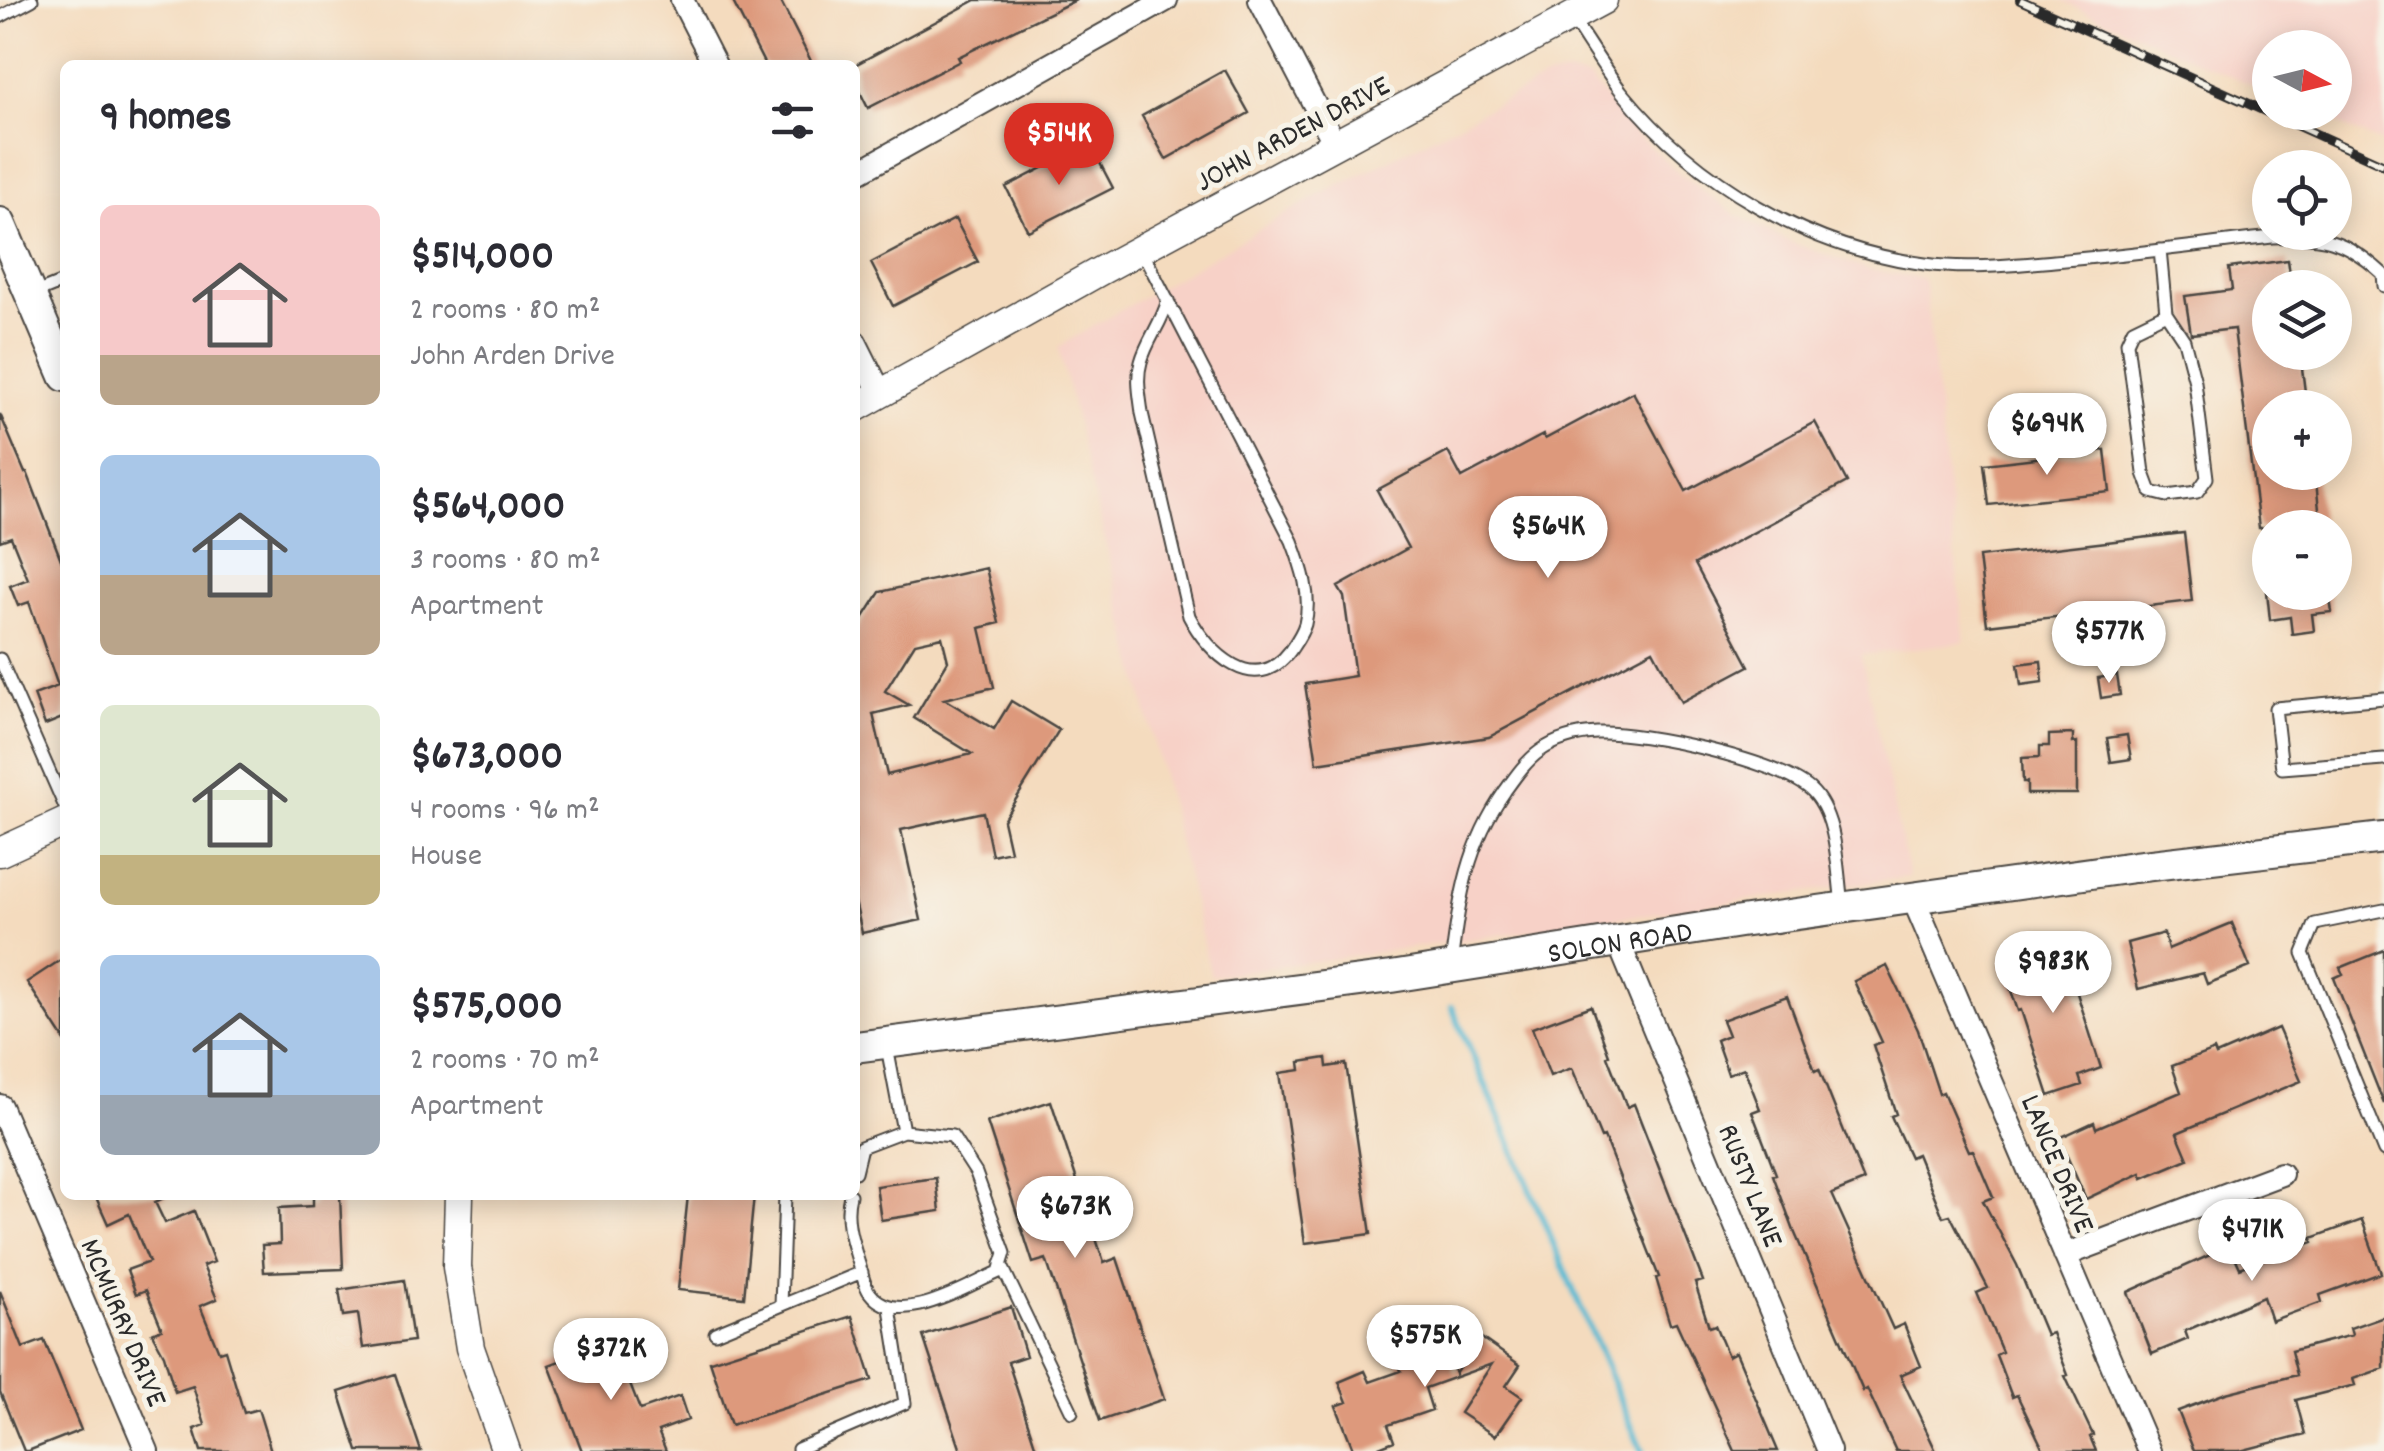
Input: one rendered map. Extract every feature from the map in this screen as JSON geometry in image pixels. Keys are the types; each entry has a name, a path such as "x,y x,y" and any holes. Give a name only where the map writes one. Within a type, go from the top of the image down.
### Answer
{"main road":[{"path":"0,223 60,364"},
{"name":"SOLON ROAD","path":"860,1046 1451,968 1913,898 2384,838"}],"street":[{"path":"682,0 712,60"},
{"path":"860,171 1166,0"},
{"path":"1260,0 1336,146"},
{"name":"JOHN ARDEN DRIVE","path":"860,405 1603,0"},
{"path":"860,352 881,394"},
{"path":"0,852 60,824"},
{"name":"LANCE DRIVE","path":"1913,898 2149,1451"},
{"name":"RUSTY LANE","path":"1618,941 1829,1451"},
{"name":"MCMURRY DRIVE","path":"0,1106 147,1451"},
{"path":"2065,1255 2281,1174"},
{"path":"458,1200 456,1268 470,1348 506,1451"}],"lane":[{"path":"0,17 32,0"},
{"path":"1571,17 1623,93 1668,139 1730,191 1794,226 1866,252 1926,264 1990,267 2272,236 2331,238 2359,252 2383,274 2384,286"},
{"path":"1142,250 1168,300 1292,540 1304,573 1306,621 1301,635 1274,666 1258,671 1239,669 1225,661 1204,640 1190,616 1142,413 1138,381 1140,362 1164,317 1168,300"},
{"path":"2160,250 2166,313 2184,340 2195,382 2207,478 2196,492 2167,496 2150,492 2144,472 2127,342 2133,329 2166,313"},
{"path":"30,294 60,284"},
{"path":"0,659 60,796"},
{"path":"2384,698 2275,708 2282,768 2384,760"},
{"path":"1451,968 1460,895 1470,856 1488,815 1538,753 1577,735 1614,733 1714,751 1762,767 1810,790 1831,830 1842,908"},
{"path":"2384,910 2315,924 2303,953 2384,1151"},
{"path":"886,1043 903,1131"},
{"path":"849,1200 846,1210 869,1293 890,1308 908,1310 999,1272 1004,1253 976,1173 952,1136 903,1131 861,1147 860,1151"},
{"path":"782,1306 785,1200"},
{"path":"1002,1264 1072,1412"},
{"path":"715,1333 862,1272"},
{"path":"798,1449 905,1403 890,1308"}],"shaded area":[{"path":"2059,0 2384,0 2384,144 2352,130 2352,30 2252,30 2252,85"},
{"path":"1566,74 1589,78 1637,135 1736,215 1795,244 1868,269 1924,279 1965,642 1861,655 1909,877 1211,976 1058,347 1301,205 1547,78"}],"building":[{"path":"732,0 780,0 810,60 762,60"},
{"path":"976,0 1076,0 958,57 960,61 868,108 860,92 860,62"},
{"path":"1225,70 1249,113 1166,159 1142,116"},
{"path":"1090,144 1113,188 1028,231 1006,187"},
{"path":"955,219 978,262 893,306 871,263"},
{"path":"2288,260 2289,270 2252,270 2252,370 2302,370 2305,390 2252,390 2252,472 2234,329 2191,334 2185,296 2232,290 2229,268"},
{"path":"1633,392 1686,491 1815,422 1847,482 1695,564 1749,666 1681,702 1653,650 1489,737 1317,763 1305,684 1355,676 1344,597 1338,587 1408,548 1377,490 1448,452 1462,478"},
{"path":"0,414 60,557 60,719 45,725 34,695 58,686 29,602 18,606 10,586 28,579 11,537 0,541"},
{"path":"2105,450 2110,492 1989,505 1984,464"},
{"path":"2254,490 2317,490 2319,510 2257,510"},
{"path":"2184,533 2192,601 1987,625 1979,557"},
{"path":"986,568 999,623 980,628 994,687 944,699 994,729 1011,701 1059,730 1003,820 1010,851 992,855 983,812 901,830 921,920 862,933 860,924 860,623 880,592","holes":["942,637 948,661 914,718 972,754 887,775 873,714 909,705 885,691 915,643"]},
{"path":"2269,610 2332,612 2312,614 2314,631 2292,634 2290,617 2270,620"},
{"path":"2041,661 2043,682 2021,685 2018,664"},
{"path":"2117,675 2120,695 2101,698 2098,678"},
{"path":"2073,734 2073,743 2077,742 2077,794 2027,794 2022,758 2040,757 2040,746 2049,746 2049,735"},
{"path":"2127,735 2131,759 2111,762 2107,738"},
{"path":"2232,923 2250,967 2207,984 2203,973 2138,989 2127,943 2164,933 2168,949"},
{"path":"2064,942 2081,989 2076,990 2101,1068 2079,1076 2082,1085 2049,1096 2002,964"},
{"path":"2384,950 2384,1104 2334,978 2343,974 2340,968"},
{"path":"60,960 60,1033 27,982"},
{"path":"1887,966 1918,1030 1939,1094 1943,1092 1993,1197 1983,1201 2017,1265 2046,1335 2052,1333 2096,1451 2044,1451 2017,1395 2012,1397 1996,1355 2002,1352 1977,1293 1988,1288 1950,1215 1943,1217 1917,1154 1910,1157 1891,1116 1896,1114 1873,1045 1882,1042 1854,981"},
{"path":"1787,996 1864,1181 1832,1194 1893,1329 1904,1324 1921,1366 1900,1375 1936,1451 1896,1451 1867,1389 1863,1391 1773,1175 1776,1174 1752,1112 1760,1109 1744,1068 1728,1074 1716,1040 1728,1035 1722,1020"},
{"path":"1591,1006 1627,1107 1634,1104 1703,1281 1695,1283 1709,1327 1715,1325 1728,1356 1736,1352 1778,1451 1735,1451 1676,1322 1670,1324 1656,1278 1659,1277 1604,1137 1601,1138 1572,1068 1550,1076 1532,1028"},
{"path":"2278,1028 2301,1081 2177,1133 2188,1159 2143,1178 2141,1173 2086,1199 2059,1138 2094,1122 2096,1128 2181,1092 2172,1066 2214,1050 2216,1055"},
{"path":"1326,1058 1327,1067 1346,1064 1371,1234 1305,1243 1280,1073 1301,1070 1300,1062"},
{"path":"1051,1101 1104,1263 1117,1258 1164,1399 1100,1421 1046,1259 1033,1263 987,1122"},
{"path":"936,1178 940,1211 881,1220 876,1186"},
{"path":"97,1200 159,1200 155,1202 165,1223 194,1211 214,1262 203,1266 217,1299 200,1306 219,1352 225,1350 244,1413 258,1409 271,1451 201,1451 194,1429 205,1425 193,1386 175,1392 164,1355 152,1333 162,1329 146,1290 136,1294 127,1270 149,1262 129,1214 108,1224"},
{"path":"313,1200 340,1200 343,1269 264,1272 262,1245 280,1244 279,1208 313,1206"},
{"path":"687,1200 754,1200 744,1297 678,1290"},
{"path":"2362,1220 2381,1273 2320,1295 2322,1302 2271,1321 2263,1297 2185,1331 2188,1339 2152,1354 2128,1292 2230,1246 2240,1268"},
{"path":"404,1280 413,1341 363,1348 358,1314 343,1316 339,1290"},
{"path":"0,1291 23,1348 44,1340 81,1430 28,1451 24,1451 0,1392"},
{"path":"1011,1307 1026,1356 1008,1362 1037,1451 961,1451 923,1336"},
{"path":"852,1316 872,1380 731,1425 710,1361"},
{"path":"2384,1316 2384,1368 2353,1379 2355,1385 2296,1400 2305,1434 2240,1451 2194,1451 2178,1411 2226,1393 2297,1375 2291,1351 2352,1335 2350,1328"},
{"path":"1439,1328 1455,1374 1480,1337 1520,1365 1506,1386 1522,1397 1495,1436 1460,1413 1492,1364 1425,1388 1432,1410 1388,1425 1394,1441 1369,1451 1354,1451 1336,1406 1347,1402 1339,1382 1365,1371 1370,1382 1401,1371 1392,1345"},
{"path":"624,1337 633,1360 622,1364 640,1410 680,1396 688,1420 658,1431 666,1451 582,1451 549,1365"},
{"path":"395,1374 421,1451 358,1451 339,1392"}],"waterway":[{"path":"1452,1007 1642,1451"}],"railway":[{"path":"2020,0 2384,165"}]}
